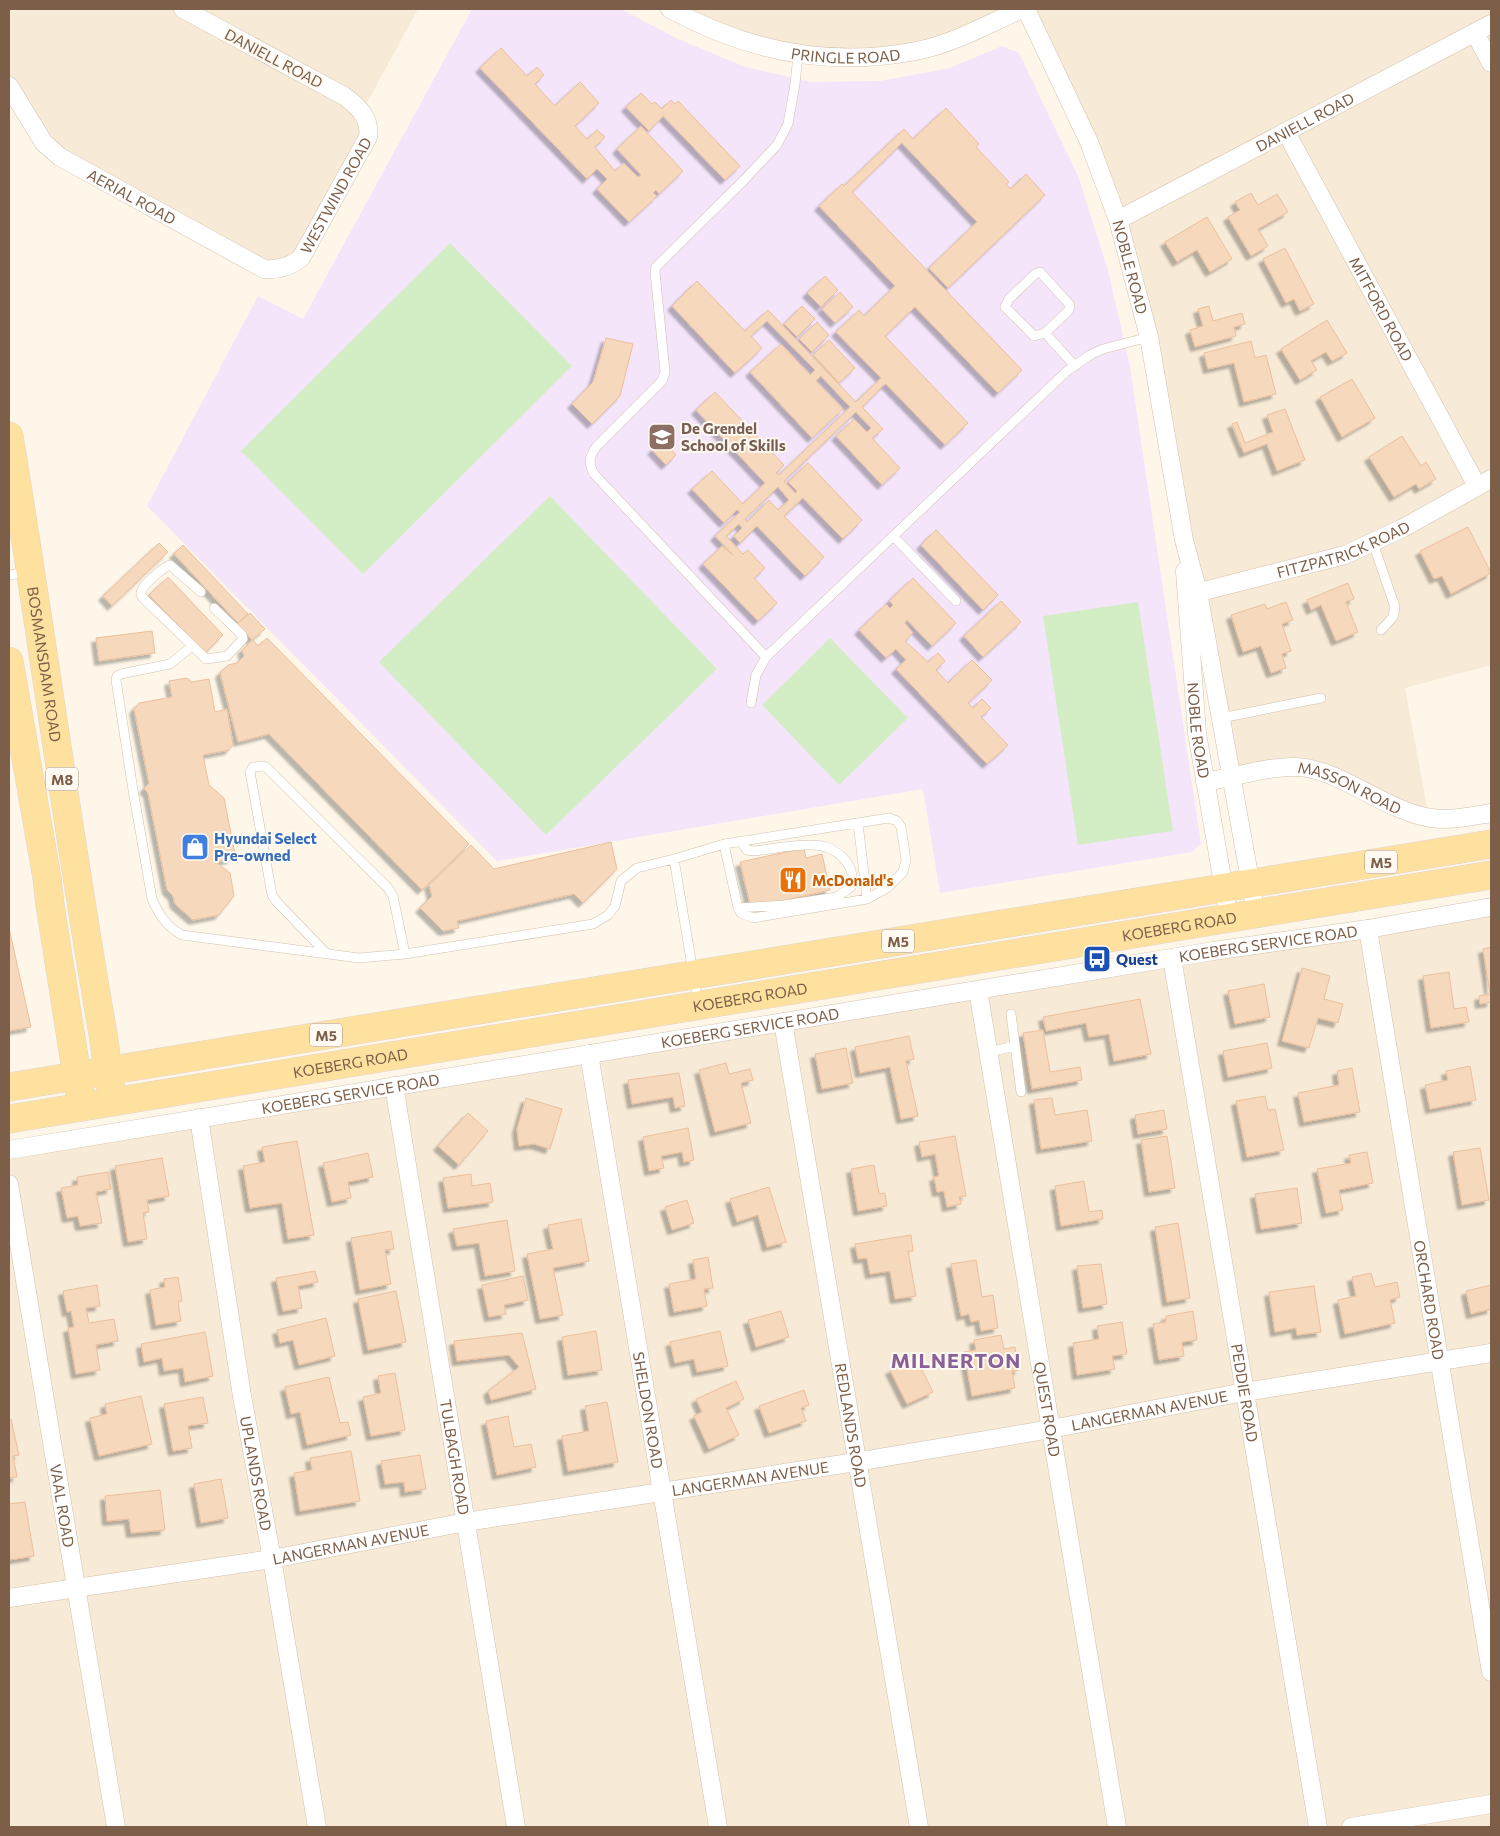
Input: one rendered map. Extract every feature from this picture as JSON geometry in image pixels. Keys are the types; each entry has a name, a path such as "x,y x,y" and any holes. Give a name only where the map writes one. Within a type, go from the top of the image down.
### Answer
{"main road":[{"name":"BOSMANSDAM ROAD","path":"9,436 20,573 75,873 103,1036 112,1101"},
{"name":"M8","path":"9,661 47,878 82,1106"},
{"name":"KOEBERG ROAD","path":"9,1087 1491,844"},
{"name":"KOEBERG ROAD","path":"9,1118 1491,875"}],"street":[{"name":"DANIELL ROAD","path":"183,9 344,96 362,112"},
{"name":"PRINGLE ROAD","path":"670,9 728,36 778,51 830,58 874,56 917,51 962,36 1022,9"},
{"name":"NOBLE ROAD","path":"1026,9 1089,142 1118,220 1149,337 1192,594 1209,660 1221,718 1256,913"},
{"name":"DANIELL ROAD","path":"1118,220 1491,24"},
{"path":"1475,33 1491,63"},
{"name":"AERIAL ROAD","path":"9,86 44,143 60,157 264,269 274,270 283,267"},
{"name":"WESTWIND ROAD","path":"283,267 294,264 300,258 368,137 370,128 362,112"},
{"name":"MITFORD ROAD","path":"1286,132 1484,482"},
{"name":"FITZPATRICK ROAD","path":"1192,594 1345,555 1373,543 1484,482"},
{"name":"NOBLE ROAD","path":"1192,594 1196,733 1229,918"},
{"name":"MASSON ROAD","path":"1205,782 1280,768 1305,768 1330,775 1420,816 1446,819 1491,813"},
{"name":"KOEBERG SERVICE ROAD","path":"9,1150 1172,958 1368,929 1491,907"},
{"name":"ORCHARD ROAD","path":"1368,929 1491,1672"},
{"name":"PEDDIE ROAD","path":"1172,958 1318,1827"},
{"name":"QUEST ROAD","path":"978,990 1117,1827"},
{"name":"REDLANDS ROAD","path":"783,1022 919,1827"},
{"name":"SHELDON ROAD","path":"589,1054 718,1827"},
{"name":"TULBAGH ROAD","path":"394,1086 516,1827"},
{"name":"UPLANDS ROAD","path":"199,1118 242,1396 272,1559 317,1827"},
{"name":"VAAL ROAD","path":"9,1184 116,1827"},
{"name":"LANGERMAN AVENUE","path":"9,1598 272,1559 466,1522 856,1462 1050,1429 1244,1392 1491,1353"},
{"path":"1351,1827 1491,1804"}],"lane":[{"path":"766,657 594,474 590,462 591,454 597,446 662,381 665,372 656,267 777,145 788,124 798,55"},
{"path":"1040,272 1070,305 1069,310 1045,333 1037,336 1032,335 1005,307 1010,299 1034,274 1040,272"},
{"path":"1045,333 1075,366"},
{"path":"751,703 756,675 766,657 1075,366 1090,355 1103,349 1149,337"},
{"path":"893,536 956,601"},
{"path":"1373,543 1395,607 1393,617 1381,630"},
{"path":"201,592 170,566 165,567 142,590 142,598 204,659 225,657 242,641 242,636 214,608"},
{"path":"192,646 170,664 121,674 117,676 116,680 152,899 157,910 173,930 182,934 359,958 405,954 593,924 604,919 615,906 618,886 624,877 637,868 724,844 889,818 897,821 901,827 906,860 903,872 895,881 867,899 763,917 746,916 738,908 724,844"},
{"path":"1221,718 1321,698"},
{"path":"328,954 272,896 250,772 253,767 266,767 388,888 393,896 405,954"},
{"path":"858,823 867,899"},
{"path":"738,908 784,905 837,897 851,888 853,880 850,866 845,860 832,850 822,846 812,845 754,851 747,850 740,841"},
{"path":"674,859 699,1005"},
{"path":"1010,1014 1021,1092"},
{"path":"988,1052 1015,1046"}],"shaded area":[{"path":"9,9 418,9 362,112 367,121 301,258 274,270 60,157 9,86"},
{"name":"De Grendel School of Skills","path":"472,9 621,9 678,39 745,67 811,82 880,81 950,68 1002,46 1019,53 1078,176 1108,270 1130,367 1201,844 1192,852 940,893 923,789 497,861 147,506 258,296 303,319"},
{"path":"670,9 1022,9 917,51 798,55"},
{"path":"1026,9 1491,9 1491,665 1405,688 1429,818 1322,772 1232,777 1118,220"},
{"path":"1491,907 1491,1827 9,1827 9,1150"}],"green space":[{"path":"450,243 572,366 363,574 241,451"},
{"path":"550,496 717,669 546,835 379,662"},
{"path":"1138,602 1173,831 1078,845 1043,616"},
{"path":"830,638 908,718 839,785 762,705"}],"building":[{"path":"501,48 527,76 537,67 544,75 535,84 555,106 580,82 599,103 575,126 587,139 597,130 605,137 595,147 615,171 624,163 638,177 641,175 617,149 641,126 683,171 659,194 656,190 653,193 657,196 629,222 597,189 607,179 597,169 587,179 480,68"},
{"path":"641,93 652,104 655,102 662,109 671,100 675,104 678,101 740,166 725,180 663,116 649,131 626,107"},
{"path":"946,108 979,144 976,147 1009,182 1006,184 1011,189 1026,174 1045,195 948,288 929,268 977,222 902,143 852,192 1022,370 998,393 915,307 885,336 968,423 945,445 886,384 884,385 862,407 883,429 872,438 900,468 882,485 836,436 854,419 867,432 871,428 856,412 784,481 795,493 797,491 788,482 808,463 862,520 843,539 803,498 787,513 784,516 824,557 805,576 757,526 740,543 734,536 742,528 739,524 726,536 743,554 748,550 765,568 754,578 777,603 758,621 703,564 722,546 733,555 715,536 740,512 737,510 724,523 692,489 712,471 743,504 765,483 696,410 715,392 784,465 776,473 779,475 850,407 821,376 816,381 843,409 812,438 750,372 781,344 810,375 815,370 767,321 751,336 762,348 735,373 672,306 697,281 745,331 768,310 856,402 881,378 836,332 859,310 864,316 895,286 819,206 842,184 844,186 904,129 913,139","holes":["778,487 789,500 778,510 769,500 747,522 745,519"]},
{"path":"1251,193 1258,205 1277,194 1288,212 1258,229 1268,246 1251,256 1228,217 1240,210 1235,202"},
{"path":"1207,217 1232,259 1210,272 1197,250 1177,262 1165,242"},
{"path":"1285,248 1314,304 1300,311 1294,299 1286,303 1263,259"},
{"path":"825,276 838,290 821,307 807,293"},
{"path":"840,292 853,307 835,323 822,309"},
{"path":"802,306 815,319 797,337 784,324"},
{"path":"1209,306 1213,321 1242,313 1245,324 1234,327 1236,336 1195,347 1190,330 1203,326 1198,309"},
{"path":"1327,320 1347,353 1332,361 1326,352 1311,361 1317,370 1300,380 1281,349"},
{"path":"817,322 829,335 812,352 799,339"},
{"path":"606,338 633,344 620,396 592,424 572,404 593,382"},
{"path":"829,340 855,368 839,383 813,355"},
{"path":"1251,341 1255,358 1266,355 1276,394 1244,402 1234,363 1208,369 1204,353"},
{"path":"1352,379 1375,418 1342,437 1320,397"},
{"path":"1285,409 1305,460 1277,471 1267,444 1244,453 1232,424 1237,422 1245,443 1273,432 1267,415"},
{"path":"1402,436 1421,466 1426,462 1436,479 1419,489 1416,484 1394,497 1369,457"},
{"path":"663,440 676,455 666,465 652,450"},
{"path":"1468,527 1491,573 1451,594 1442,576 1434,579 1420,551"},
{"path":"936,530 998,595 983,610 921,545"},
{"path":"159,543 168,552 112,606 103,596"},
{"path":"183,545 248,614 238,623 174,554"},
{"path":"168,577 223,635 205,653 149,595"},
{"path":"913,578 956,623 932,646 907,620 905,623 913,633 905,641 928,662 938,653 945,661 936,670 948,683 972,660 992,680 968,703 973,708 982,699 991,708 981,717 1008,745 987,764 896,669 906,660 896,649 886,658 859,630 886,604 890,608 893,605 889,601"},
{"path":"1348,583 1354,599 1346,602 1358,632 1336,641 1321,605 1311,610 1307,600"},
{"path":"1001,601 1021,622 983,657 964,636"},
{"path":"1286,602 1293,620 1282,624 1291,651 1282,654 1286,668 1271,673 1261,646 1243,652 1231,615 1265,604 1267,609"},
{"path":"250,613 265,629 252,640 237,624"},
{"path":"152,631 155,653 99,661 96,638"},
{"path":"267,638 469,844 422,890 269,734 238,742 220,673 228,665 237,663 244,656 242,650 253,640 258,646"},
{"path":"187,678 192,682 209,679 215,712 227,709 233,745 229,750 203,755 209,785 224,798 235,854 231,859 216,862 230,873 234,896 219,915 193,920 175,904 173,896 167,890 148,793 144,789 149,783 134,709 139,703 172,697 169,681"},
{"path":"611,842 617,869 583,903 574,894 457,921 459,928 443,931 420,908 432,896 429,885 471,845 494,869"},
{"path":"804,848 806,858 822,854 830,890 751,908 740,862"},
{"path":"9,928 31,1027 9,1031"},
{"path":"1491,947 1491,1002 1480,1004 1479,996 1490,994 1483,949"},
{"path":"1302,968 1330,976 1324,999 1343,1004 1338,1023 1318,1018 1309,1048 1282,1041"},
{"path":"1449,972 1454,1009 1466,1007 1469,1022 1431,1028 1423,976"},
{"path":"1264,984 1270,1017 1235,1024 1228,991"},
{"path":"1140,999 1151,1054 1114,1061 1109,1034 1089,1037 1086,1023 1046,1031 1043,1017"},
{"path":"1043,1030 1050,1072 1080,1067 1082,1080 1032,1089 1023,1033"},
{"path":"909,1036 914,1059 906,1061 918,1116 901,1119 890,1067 860,1073 855,1047"},
{"path":"1267,1043 1272,1068 1228,1077 1223,1051"},
{"path":"846,1048 853,1083 822,1089 815,1054"},
{"path":"726,1063 729,1074 750,1069 753,1080 741,1083 751,1123 715,1132 699,1070"},
{"path":"1470,1066 1476,1100 1430,1109 1425,1085 1448,1080 1446,1071"},
{"path":"1352,1068 1360,1112 1304,1122 1298,1093 1339,1085 1337,1071"},
{"path":"679,1073 685,1106 675,1108 673,1097 632,1104 628,1080"},
{"path":"1265,1096 1268,1110 1275,1109 1284,1150 1247,1157 1236,1101"},
{"path":"526,1098 562,1109 550,1149 534,1144 519,1146 517,1129"},
{"path":"1052,1098 1055,1115 1087,1110 1092,1141 1041,1149 1034,1100"},
{"path":"1164,1110 1167,1129 1138,1134 1135,1115"},
{"path":"468,1113 488,1131 459,1165 438,1146"},
{"path":"688,1128 694,1160 684,1162 682,1152 661,1156 664,1168 649,1171 643,1137"},
{"path":"955,1136 966,1196 959,1197 961,1204 947,1207 944,1191 937,1192 934,1177 939,1176 935,1154 922,1157 919,1142"},
{"path":"1167,1136 1175,1188 1149,1192 1141,1140"},
{"path":"297,1141 314,1235 288,1239 282,1203 250,1208 243,1166 265,1162 262,1147"},
{"path":"1480,1148 1489,1200 1462,1205 1453,1152"},
{"path":"1367,1152 1373,1183 1339,1190 1343,1210 1326,1213 1317,1169 1351,1163 1349,1155"},
{"path":"368,1153 373,1177 348,1182 351,1198 332,1202 323,1163"},
{"path":"162,1158 169,1196 147,1200 149,1212 143,1213 147,1239 128,1242 115,1166"},
{"path":"874,1165 879,1194 885,1193 887,1206 858,1211 851,1169"},
{"path":"108,1172 111,1189 96,1192 102,1223 80,1226 78,1216 67,1218 61,1188 78,1185 77,1177"},
{"path":"471,1174 472,1186 490,1183 493,1202 448,1208 443,1178"},
{"path":"1084,1181 1089,1212 1102,1210 1103,1219 1061,1226 1055,1186"},
{"path":"769,1187 786,1242 767,1247 758,1215 737,1222 730,1199"},
{"path":"1297,1188 1302,1223 1261,1229 1255,1194"},
{"path":"687,1200 694,1223 672,1230 665,1207"},
{"path":"581,1219 589,1261 553,1268 563,1315 540,1319 527,1254 553,1249 548,1225"},
{"path":"507,1220 515,1271 485,1276 479,1243 457,1246 453,1229"},
{"path":"1178,1223 1190,1298 1167,1302 1155,1227"},
{"path":"391,1231 394,1249 385,1250 391,1284 360,1290 351,1238"},
{"path":"911,1235 913,1251 908,1251 916,1296 895,1299 890,1271 870,1274 867,1258 858,1259 855,1244"},
{"path":"708,1257 713,1288 704,1289 707,1306 674,1312 669,1284 696,1279 693,1260"},
{"path":"976,1260 982,1297 993,1295 998,1328 981,1331 979,1320 971,1322 969,1314 961,1316 951,1264"},
{"path":"1101,1264 1107,1304 1083,1308 1077,1266"},
{"path":"315,1271 318,1282 298,1286 302,1308 283,1311 276,1278"},
{"path":"1371,1273 1375,1287 1397,1282 1400,1297 1390,1300 1395,1323 1345,1334 1338,1300 1356,1296 1352,1277"},
{"path":"523,1276 528,1300 504,1305 506,1314 489,1317 482,1285"},
{"path":"178,1277 182,1301 178,1302 181,1321 156,1325 150,1290 165,1287 164,1279"},
{"path":"97,1285 100,1306 86,1308 89,1323 114,1319 118,1341 96,1345 100,1370 76,1374 68,1328 74,1327 71,1311 67,1312 63,1291"},
{"path":"1491,1285 1491,1309 1471,1314 1466,1291"},
{"path":"1314,1286 1321,1332 1297,1335 1296,1328 1275,1332 1269,1292"},
{"path":"396,1291 406,1342 368,1350 358,1299"},
{"path":"781,1311 789,1337 756,1347 748,1320"},
{"path":"1193,1311 1197,1340 1182,1342 1184,1356 1159,1360 1153,1324 1166,1322 1166,1316"},
{"path":"326,1318 335,1356 299,1365 293,1340 280,1343 277,1330"},
{"path":"1122,1322 1127,1354 1112,1356 1115,1369 1077,1375 1073,1343 1099,1339 1097,1326"},
{"path":"596,1331 602,1370 568,1375 562,1337"},
{"path":"720,1331 728,1366 697,1372 694,1359 675,1363 670,1342"},
{"path":"205,1332 213,1376 185,1382 183,1368 164,1371 162,1358 144,1362 141,1344"},
{"path":"522,1333 536,1389 491,1400 488,1391 519,1367 509,1355 457,1361 454,1341"},
{"path":"1001,1335 1004,1349 1015,1347 1019,1370 1012,1371 1015,1388 972,1396 964,1352 976,1350 974,1340"},
{"path":"916,1358 933,1392 907,1404 890,1370"},
{"path":"395,1373 405,1430 371,1436 363,1397 381,1393 378,1376"},
{"path":"329,1377 340,1423 348,1422 351,1435 307,1445 300,1412 291,1414 285,1387"},
{"path":"736,1381 744,1399 726,1408 739,1435 709,1449 694,1416 702,1412 696,1399"},
{"path":"804,1390 809,1405 801,1408 806,1421 769,1433 759,1406"},
{"path":"141,1396 152,1444 99,1456 90,1418 107,1414 105,1404"},
{"path":"203,1397 208,1423 188,1426 192,1448 173,1451 164,1404"},
{"path":"607,1402 618,1462 568,1471 562,1436 589,1431 585,1406"},
{"path":"508,1416 514,1447 531,1444 536,1467 497,1475 486,1421"},
{"path":"11,1419 19,1455 13,1456 17,1477 9,1478 9,1420"},
{"path":"351,1451 360,1501 300,1511 294,1473 312,1470 310,1458"},
{"path":"420,1455 426,1489 405,1492 404,1482 385,1484 381,1461"},
{"path":"221,1479 228,1518 201,1523 194,1484"},
{"path":"160,1490 165,1530 131,1533 129,1519 107,1521 105,1496"},
{"path":"25,1502 34,1556 9,1560 9,1504"}],"place":[{"name":"De Grendel School of Skills","path":"662,437"},
{"name":"Hyundai Select Pre-owned","path":"195,847"},
{"name":"McDonald's","path":"793,880"},
{"name":"Quest","path":"1097,959"}],"district":[{"name":"MILNERTON","path":"956,1360"}]}
